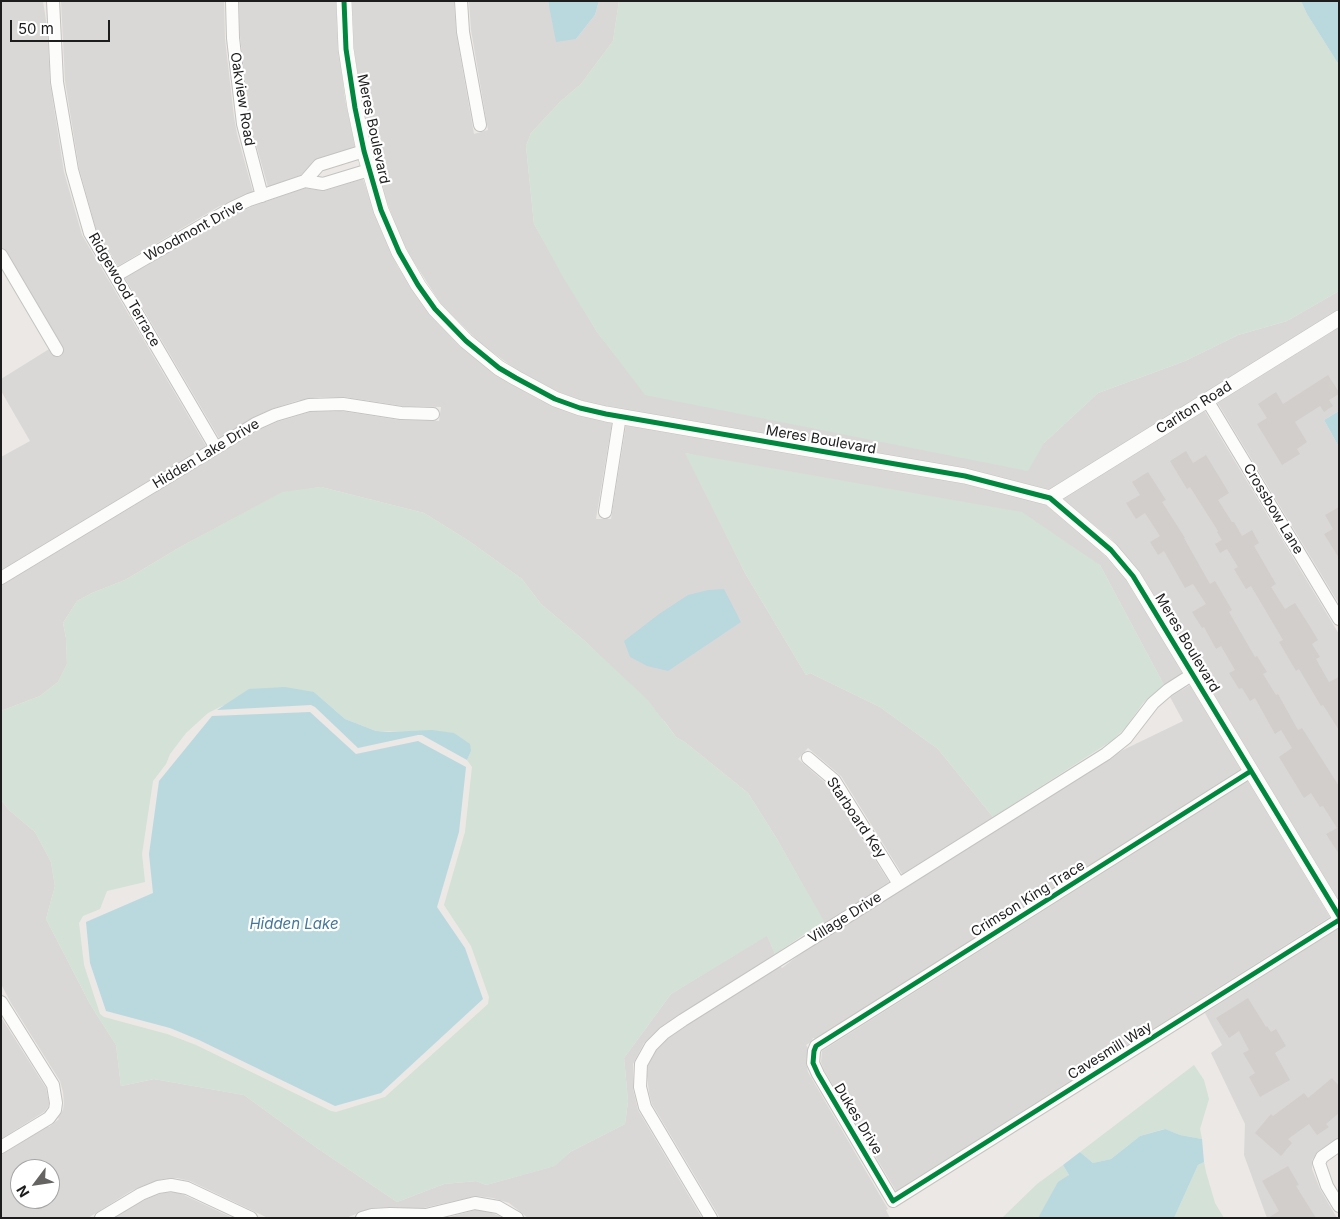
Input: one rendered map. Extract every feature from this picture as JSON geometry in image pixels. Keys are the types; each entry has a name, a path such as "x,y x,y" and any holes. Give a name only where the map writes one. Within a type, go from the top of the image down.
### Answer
{"street":[{"name":"Ridgewood Terrace","path":"53,1 57,82 72,170 90,232 216,448"},
{"name":"Oakview Road","path":"232,1 233,38 243,124 262,196"},
{"name":"Meres Boulevard","path":"344,1 350,76 364,151 381,210 399,252 418,285 435,309 461,336 499,368 542,392 580,408 965,476 1050,498 1105,544 1133,576 1339,918"},
{"path":"461,1 463,32 480,125"},
{"name":"Woodmont Drive","path":"305,181 319,165 364,151"},
{"name":"Woodmont Drive","path":"115,276 221,213 249,200 305,181 323,184 369,170"},
{"path":"1,255 58,350"},
{"name":"Carlton Road","path":"1050,498 1339,318"},
{"name":"Crossbow Lane","path":"1207,400 1339,619"},
{"name":"Hidden Lake Drive","path":"1,578 255,424 275,415 310,405 343,404 402,413 433,414"},
{"path":"604,512 620,416"},
{"name":"Village Drive","path":"711,1218 645,1107 640,1087 641,1064 644,1056 657,1039 675,1025 1106,754 1126,738 1158,698 1193,674"},
{"name":"Starboard Key","path":"808,758 834,780 899,884"},
{"name":"Crimson King Trace","path":"816,1046 1252,771"},
{"name":"Cavesmill Way","path":"893,1201 1339,918"},
{"path":"1,1002 53,1085 56,1103 55,1110 49,1118 1,1147"},
{"name":"Dukes Drive","path":"816,1046 813,1057 815,1068 893,1201"},
{"path":"1339,1145 1322,1157 1319,1163 1327,1186 1339,1206"},
{"path":"101,1218 141,1194 158,1187 170,1185 187,1188 251,1218"},
{"path":"362,1218 372,1215 390,1214 426,1216 475,1203 498,1207 517,1218"}],"shaded area":[{"path":"1,1 43,1 47,27 50,83 64,172 82,235 206,446 1,570 1,457 30,441 1,391 1,379 54,346 1,252"},
{"path":"61,1 224,1 225,39 234,117 253,192 218,207 118,266 96,229 79,168 65,81"},
{"path":"239,1 336,1 345,99 355,147 318,159 301,175 268,187 249,114 240,36"},
{"path":"352,1 454,1 456,33 474,134 488,130 471,30 469,1 548,1 549,6 576,39 595,15 599,1 619,1 613,41 581,84 561,101 531,133 526,146 534,224 597,332 617,357 1044,443 1098,393 1185,361 1238,335 1287,321 1339,291 1339,310 1049,490 967,469 608,407 583,401 559,392 520,372 481,344 441,304 412,259 400,237 383,191 369,140 354,48"},
{"path":"619,1 1301,1 1339,65 1339,291 1287,321 1238,335 1185,361 1098,393 1044,443 1028,471 645,395 597,332 564,279 534,224 526,146 531,133 561,101 581,84 613,41"},
{"path":"363,179 380,228 398,267 429,313 460,346 495,374 538,399 552,405 612,422 596,519 611,519 626,425 963,483 997,491 1045,504 1099,549 1126,580 1183,673 1164,685 1100,565 686,453 745,573 806,675 810,673 880,707 938,749 993,817 902,874 841,776 808,748 798,759 828,785 889,882 824,923 777,839 748,793 676,737 665,722 586,642 541,604 522,579 469,541 424,513 321,487 282,493 182,546 125,580 77,601 63,623 66,638 67,664 58,682 40,696 1,711 1,586 259,430 277,422 310,412 341,411 399,420 439,421 441,407 403,406 345,397 320,397 296,401 272,409 252,418 219,438 125,278 225,219 251,207 305,188 324,191"},
{"path":"1339,326 1339,411 1324,420 1339,447 1339,604 1217,402"},
{"path":"1204,410 1339,634 1339,901 1139,571 1110,538 1062,499"},
{"path":"685,453 1022,512 1100,565 1164,685 1143,703 1126,727 1113,740 993,817 938,749 880,707 810,673 806,675 745,573"},
{"path":"321,487 424,513 469,541 522,579 541,604 586,642 648,700 676,737 748,793 824,921 775,954 767,936 671,994 624,1058 628,1101 625,1124 570,1152 555,1166 486,1185 476,1181 444,1184 397,1202 317,1148 244,1095 154,1079 121,1086 116,1045 90,1004 46,919 55,886 51,862 35,832 9,810 1,800 1,711 40,696 58,682 67,664 66,638 63,623 77,601 125,580 182,546 282,492","holes":["314,692 345,719 376,731 454,733 471,751 467,760 472,767 465,832 444,905 471,946 489,997 488,1004 385,1097 336,1112 196,1045 167,1034 104,1017 100,1014 84,965 79,923 83,916 100,909 107,891 145,882 142,854 153,781 186,733 208,713 222,706"]},
{"path":"1190,685 1241,769 816,1039 813,1038 806,1045 808,1048 806,1063 808,1072 888,1209 886,1210 890,1218 720,1218 652,1104 647,1076 648,1065 656,1050 668,1038 687,1025 780,966 782,968 803,952 1123,750 1183,721 1170,697"},
{"path":"1248,781 1330,917 896,1191 824,1070 821,1062 822,1051"},
{"path":"1,800 9,810 35,832 51,862 55,886 46,919 90,1004 116,1045 121,1086 154,1079 244,1095 317,1148 397,1202 444,1184 476,1181 486,1185 554,1166 570,1152 625,1124 628,1101 624,1058 671,994 767,935 775,954 660,1028 644,1043 633,1064 633,1089 638,1110 702,1218 528,1218 509,1203 493,1198 476,1196 419,1209 371,1208 346,1218 268,1218 190,1181 177,1178 163,1179 131,1191 88,1218 1,1218 1,1155 49,1127 59,1119 64,1103 60,1081 1,984"},
{"path":"1337,929 1339,931 1339,1138 1318,1151 1312,1160 1312,1169 1320,1189 1337,1218 1267,1218 1244,1155 1245,1124 1211,1053 1222,1045 1205,1013"},
{"path":"1,1017 46,1088 49,1103 44,1112 1,1139"},
{"path":"1194,1065 1204,1080 1209,1099 1200,1129 1202,1139 1180,1135 1164,1129 1140,1136 1111,1159 1093,1163 1080,1152"},
{"path":"1204,1162 1215,1203 1224,1218 1174,1218 1198,1165"},
{"path":"1063,1165 1069,1175 1038,1218 1002,1218 1037,1184"},
{"path":"175,1192 233,1218 114,1218 138,1203 154,1196"},
{"path":"475,1210 487,1211 504,1218 446,1218"}],"water":[{"path":"548,1 599,1 595,15 576,39 556,42"},
{"path":"1301,1 1339,1 1339,65 1307,14"},
{"path":"1339,411 1339,447 1324,420"},
{"path":"724,589 741,622 668,671 647,666 630,657 624,641 659,614 688,595 708,590"},
{"path":"285,687 314,692 345,719 376,731 432,730 454,733 470,744 471,751 467,760 422,735 358,748 311,705 217,710 249,689"},
{"name":"Hidden Lake","path":"310,712 356,754 418,741 466,767 459,832 437,907 465,948 483,999 381,1093 335,1106 199,1040 170,1028 106,1011 90,963 86,922 153,893 149,854 159,781 212,716"},
{"path":"1165,1129 1180,1135 1202,1139 1204,1162 1198,1165 1174,1218 1038,1218 1058,1182 1069,1175 1063,1165 1080,1152 1093,1163 1111,1159 1140,1136"}],"building":[{"path":"1328,375 1339,392 1339,394 1329,400 1333,406 1324,412 1320,406 1295,422 1307,442 1297,449 1300,454 1282,465 1257,424 1267,418 1258,404 1276,392 1283,404"},
{"path":"1186,451 1193,463 1206,455 1229,493 1218,500 1242,536 1252,530 1259,543 1254,546 1276,584 1271,587 1285,609 1295,603 1309,625 1318,640 1312,644 1320,657 1316,659 1329,682 1339,677 1339,730 1323,705 1321,706 1299,669 1296,671 1279,642 1283,640 1251,586 1246,589 1234,569 1238,567 1227,549 1220,553 1215,544 1222,540 1218,531 1190,487 1187,489 1170,461"},
{"path":"1148,472 1166,500 1162,502 1185,538 1210,584 1215,581 1232,610 1229,612 1255,657 1257,656 1267,672 1263,674 1276,695 1278,694 1298,730 1302,728 1339,786 1339,854 1326,834 1337,828 1323,806 1320,807 1311,793 1304,798 1279,757 1292,748 1281,730 1275,734 1255,698 1250,701 1242,688 1239,689 1229,673 1235,670 1221,646 1216,649 1204,627 1202,628 1192,612 1206,604 1193,584 1185,588 1164,551 1158,555 1150,542 1160,536 1145,513 1136,519 1126,503 1140,495 1132,482"},
{"path":"1339,507 1339,558 1324,534 1333,529 1325,515"},
{"path":"1248,998 1266,1027 1271,1032 1276,1029 1286,1046 1275,1053 1290,1080 1260,1097 1249,1077 1255,1073 1243,1053 1249,1050 1239,1031 1229,1038 1216,1018"},
{"path":"1332,1078 1339,1086 1339,1113 1326,1124 1329,1127 1317,1135 1309,1124 1288,1139 1292,1143 1281,1156 1255,1133 1271,1114 1273,1116 1304,1093 1308,1098"},
{"path":"1288,1166 1299,1185 1296,1186 1316,1218 1268,1218 1279,1211 1262,1181"}],"cycle path":[{"path":"344,1 346,49 355,108 364,151 381,210 399,252 418,285 435,309 466,341 499,368 516,378 555,399 580,408 965,476 1050,498 1111,550 1133,576 1339,916"},
{"path":"1251,771 816,1046 813,1063 818,1074 893,1201 1339,920"}]}
